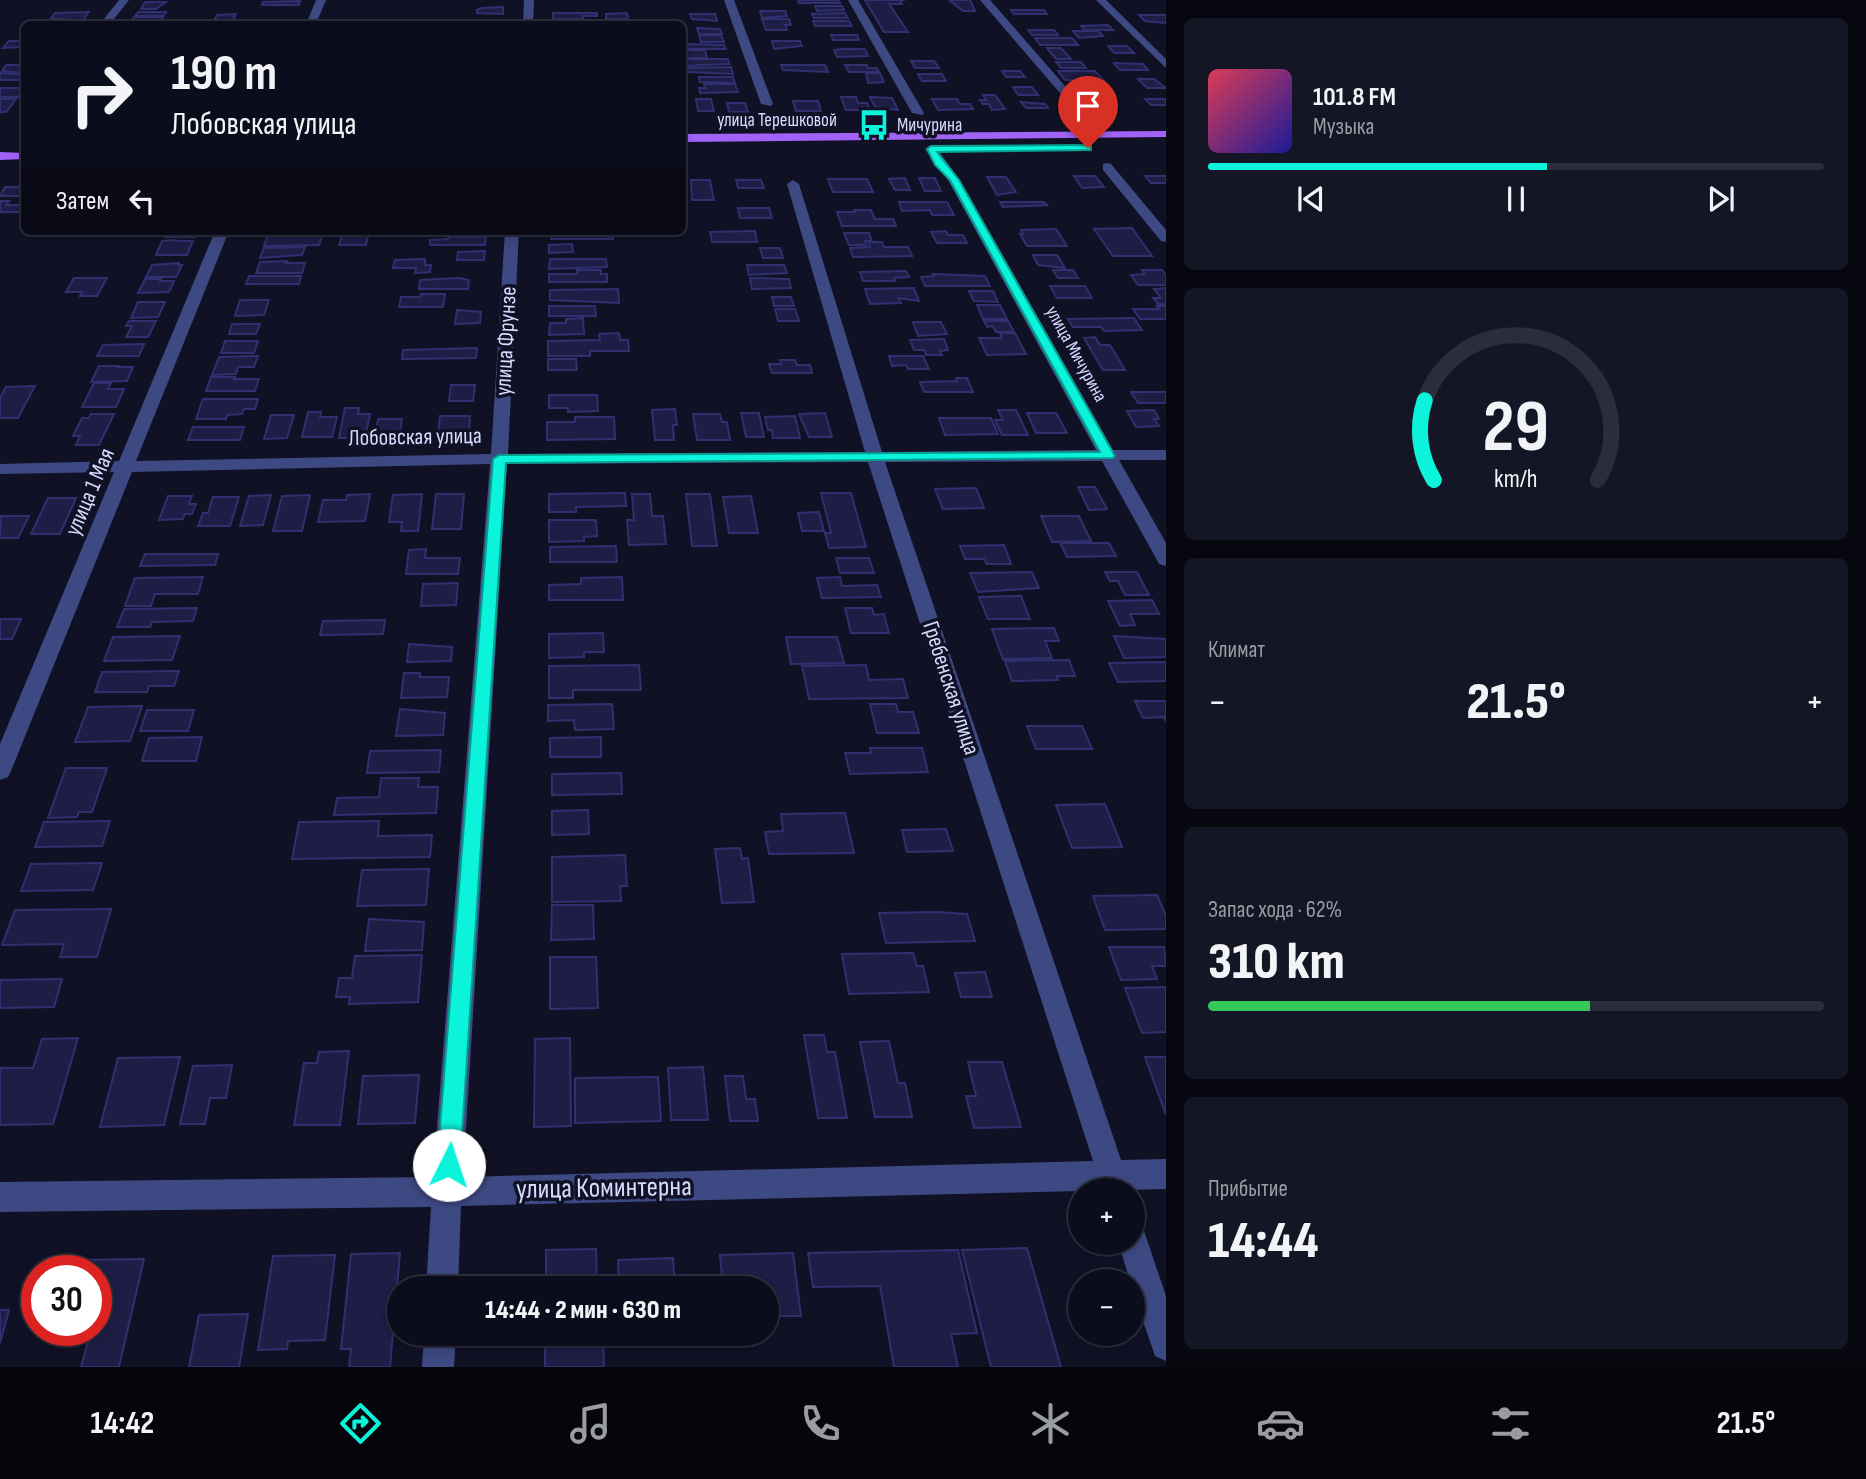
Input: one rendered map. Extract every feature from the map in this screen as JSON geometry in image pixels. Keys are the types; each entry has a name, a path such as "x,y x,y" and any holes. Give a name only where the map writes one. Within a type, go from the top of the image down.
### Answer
{"main road":[{"name":"улица Терешковой","path":"686,138 1166,134"},
{"path":"0,143 21,143"},
{"name":"улица Терешковой","path":"686,151 1111,148"},
{"path":"0,156 21,156"}],"street":[{"path":"107,21 124,0"},
{"path":"312,21 321,0"},
{"path":"528,21 529,0"},
{"path":"729,0 766,104"},
{"path":"853,0 918,113"},
{"path":"985,0 1088,119"},
{"path":"1101,0 1166,65"},
{"name":"улица Мичурина","path":"931,149 939,163 948,169 1166,560"},
{"path":"1107,167 1166,238"},
{"name":"Гребенская улица","path":"793,184 875,457 1113,1178"},
{"name":"улица 1 Мая","path":"0,771 220,235"},
{"name":"улица Фрунзе","path":"443,1276 499,459 512,235"},
{"name":"Лобовская улица","path":"0,469 499,459 1166,455"},
{"name":"улица Коминтерна","path":"1143,1178 1166,1174"},
{"name":"улица Коминтерна","path":"0,1197 1068,1184"},
{"path":"1137,1255 1166,1345"},
{"path":"438,1367 439,1346"}],"building":[{"path":"798,0 838,0 840,3 799,3"},
{"path":"865,0 900,0 902,4 889,4 908,32 884,32"},
{"path":"949,0 970,0 975,11 963,11"},
{"path":"300,1 299,5 262,5 263,2"},
{"path":"145,2 166,2 156,9 141,9"},
{"path":"815,6 842,6 844,10 817,11"},
{"path":"503,7 503,14 477,13 477,10 482,8"},
{"path":"1011,10 1044,10 1047,14 1014,14"},
{"path":"760,11 785,11 787,16 762,18"},
{"path":"89,12 82,21 51,18 55,13"},
{"path":"138,12 166,12 163,16 135,16"},
{"path":"553,13 597,13 597,16 553,19"},
{"path":"627,13 628,19 606,19 606,14"},
{"path":"845,13 848,18 814,18 812,14"},
{"path":"236,14 232,21 214,21 217,15"},
{"path":"690,14 715,14 717,21 692,19"},
{"path":"1139,15 1166,15 1166,23 1145,21"},
{"path":"134,17 163,17 160,21 132,21"},
{"path":"583,19 583,21 553,21"},
{"path":"762,19 789,19 791,25 785,25 787,30 766,30"},
{"path":"813,21 849,21 852,26 815,26"},
{"path":"1108,25 1113,30 1085,30 1081,26"},
{"path":"697,28 720,29 722,34 699,34"},
{"path":"1028,30 1054,30 1058,35 1032,35"},
{"path":"1073,31 1098,31 1103,36 1079,38"},
{"path":"699,35 718,35 724,42 701,42"},
{"path":"831,35 857,35 859,40 833,40"},
{"path":"1035,38 1072,38 1078,45 1040,45"},
{"path":"9,41 21,41 21,47 3,48"},
{"path":"772,41 800,41 802,46 774,49"},
{"path":"687,44 724,45 726,49 688,49"},
{"path":"1108,46 1127,46 1134,53 1114,53"},
{"path":"1047,48 1061,48 1071,59 1056,59"},
{"path":"865,49 868,56 837,57 834,50"},
{"path":"686,50 705,50 707,58 686,58"},
{"path":"686,59 728,59 729,64 686,66"},
{"path":"911,61 934,61 939,68 915,68"},
{"path":"1056,62 1081,62 1086,68 1061,68"},
{"path":"1114,63 1143,64 1148,70 1120,70"},
{"path":"6,65 21,65 21,73 2,71"},
{"path":"781,65 825,65 828,72 783,70"},
{"path":"845,65 867,65 868,68 877,68 879,72 849,72"},
{"path":"731,67 733,74 688,72 687,68"},
{"path":"1002,71 1020,71 1025,77 1006,77"},
{"path":"1058,71 1095,71 1105,82 1065,80"},
{"path":"0,73 21,75 21,80 0,80"},
{"path":"866,73 880,73 884,82 868,83"},
{"path":"918,74 942,74 946,81 922,81"},
{"path":"699,77 733,77 735,83 700,82"},
{"path":"1138,79 1154,79 1166,88 1147,88"},
{"path":"704,84 735,84 738,92 700,93 699,88 705,88"},
{"path":"1013,87 1032,87 1038,95 1018,95"},
{"path":"0,88 21,88 18,97 0,97"},
{"path":"1072,88 1096,88 1100,93 1077,95"},
{"path":"983,95 995,95 1005,109 992,110 989,104 983,104 980,100 986,100"},
{"path":"841,97 856,97 858,103 867,103 870,110 846,110"},
{"path":"870,97 892,98 898,110 875,107"},
{"path":"0,99 16,99 6,112 0,112"},
{"path":"696,99 711,99 714,111 698,111"},
{"path":"932,99 957,99 960,104 970,104 973,109 938,110"},
{"path":"1145,99 1166,99 1166,105 1151,105"},
{"path":"793,101 818,101 821,111 796,111"},
{"path":"1021,102 1045,104 1048,108 1026,108"},
{"path":"1093,102 1111,102 1116,108 1098,108"},
{"path":"727,103 745,103 748,112 729,112"},
{"path":"1074,176 1095,176 1104,187 1082,188"},
{"path":"1145,176 1166,176 1166,183 1151,183"},
{"path":"987,177 1006,177 1016,192 997,195"},
{"path":"905,178 910,190 895,190 889,179"},
{"path":"919,178 935,178 941,191 925,191"},
{"path":"828,179 867,179 873,192 833,192"},
{"path":"691,180 710,180 714,200 692,200"},
{"path":"736,180 761,180 764,188 738,188"},
{"path":"5,187 21,187 21,196 0,196"},
{"path":"0,201 9,201 6,205 21,205 21,212 0,212"},
{"path":"899,202 947,202 954,215 932,215 930,210 902,211"},
{"path":"1000,202 1044,202 1047,205 1003,207"},
{"path":"738,208 769,208 772,218 740,218"},
{"path":"854,210 871,210 875,219 893,219 896,226 842,226 837,212 855,212"},
{"path":"1132,228 1152,256 1113,256 1094,229"},
{"path":"1056,229 1067,246 1027,246 1020,234 1023,234 1021,230"},
{"path":"755,231 757,242 712,242 710,232"},
{"path":"946,231 948,235 963,235 967,243 937,243 931,232"},
{"path":"844,233 869,233 872,241 865,241 866,245 849,245"},
{"path":"166,235 196,235 195,237 165,237"},
{"path":"268,235 322,235 319,245 264,246"},
{"path":"551,235 613,235 613,239 551,239"},
{"path":"342,236 368,236 366,245 339,245"},
{"path":"486,237 485,245 430,245 430,240"},
{"path":"162,241 193,241 187,255 156,255"},
{"path":"868,242 882,242 884,247 908,247 912,256 853,257 850,248 870,247"},
{"path":"572,244 573,252 549,253 549,245"},
{"path":"305,247 302,255 260,258 264,248"},
{"path":"760,248 780,248 783,258 763,258"},
{"path":"485,251 484,260 457,260 458,252"},
{"path":"1033,255 1057,255 1065,268 1038,265"},
{"path":"425,259 425,265 431,265 430,272 415,273 416,268 393,268 395,260"},
{"path":"550,259 606,259 607,267 549,269"},
{"path":"287,261 286,263 305,263 302,273 256,273 260,262"},
{"path":"179,263 178,265 182,265 176,277 146,277 152,265"},
{"path":"747,265 784,265 787,273 749,275"},
{"path":"577,270 601,270 601,274 607,274 607,282 549,282 549,274 577,274"},
{"path":"1053,270 1073,270 1078,278 1058,278"},
{"path":"1142,270 1162,270 1166,275 1166,285 1138,285 1131,275 1145,274"},
{"path":"906,271 909,277 894,278 895,281 863,281 860,272"},
{"path":"933,274 985,276 990,286 925,286 921,277 934,276"},
{"path":"249,276 301,276 299,284 246,284"},
{"path":"74,278 107,278 97,296 80,296 82,292 66,292"},
{"path":"750,278 789,279 791,288 752,289"},
{"path":"145,279 174,281 169,292 138,293"},
{"path":"420,280 469,280 468,289 419,289"},
{"path":"1050,286 1085,286 1092,298 1057,298"},
{"path":"914,288 919,301 898,298 901,303 870,304 865,289"},
{"path":"1166,288 1166,304 1158,304 1153,298 1161,298 1154,289"},
{"path":"618,289 619,303 550,300 550,290"},
{"path":"969,291 993,291 998,302 974,301"},
{"path":"421,294 445,294 443,307 399,307 401,297 420,297"},
{"path":"772,297 791,297 794,306 774,306"},
{"path":"240,300 269,300 264,315 235,316"},
{"path":"138,302 165,302 158,317 131,318"},
{"path":"977,305 1000,305 1007,319 983,319"},
{"path":"549,306 595,306 596,316 549,316"},
{"path":"1157,306 1166,306 1166,319 1140,319 1133,309 1159,309"},
{"path":"775,309 795,309 799,321 778,321"},
{"path":"457,310 481,312 480,323 455,324"},
{"path":"583,318 584,334 549,335 550,323 566,323 566,319"},
{"path":"1134,318 1142,330 1104,331 1101,327 1073,327 1068,319"},
{"path":"129,321 156,321 148,337 126,337 132,326 126,326"},
{"path":"984,321 1008,321 1014,332 996,332 993,326 987,327"},
{"path":"913,322 941,322 947,334 918,336"},
{"path":"232,324 260,324 256,334 229,334"},
{"path":"619,333 620,340 628,340 629,351 590,351 590,356 548,356 548,341 600,340 599,334"},
{"path":"1000,333 1015,333 1026,354 987,355 979,338 1002,338"},
{"path":"1095,337 1100,345 1110,345 1125,370 1103,370 1084,338"},
{"path":"944,339 948,350 940,351 942,355 926,355 924,350 914,350 910,340"},
{"path":"225,341 258,341 254,353 221,353"},
{"path":"144,344 139,356 97,356 103,345"},
{"path":"477,348 476,358 402,359 403,350"},
{"path":"258,356 254,367 238,367 236,374 212,375 219,357"},
{"path":"889,356 923,356 929,369 908,369 906,365 892,366"},
{"path":"548,359 576,359 577,370 548,370"},
{"path":"780,360 795,360 797,365 810,365 812,373 772,373 769,364 781,364"},
{"path":"99,366 133,367 127,381 91,382"},
{"path":"211,377 259,379 255,391 206,391"},
{"path":"956,378 967,378 973,392 924,392 920,382 957,381"},
{"path":"94,383 111,383 108,389 124,389 116,407 82,407"},
{"path":"451,385 475,385 473,401 449,401"},
{"path":"35,386 18,418 0,418 0,398 6,387"},
{"path":"1131,392 1166,392 1166,403 1138,403"},
{"path":"549,395 597,395 598,411 568,412 568,408 549,408"},
{"path":"203,399 258,399 255,409 244,409 242,414 227,415 226,419 196,419"},
{"path":"345,408 359,408 358,414 370,414 365,438 339,438"},
{"path":"675,409 677,425 673,425 674,440 655,440 652,410"},
{"path":"998,410 1016,410 1028,435 1002,435 995,420 1003,420"},
{"path":"1154,410 1159,419 1154,419 1159,426 1136,427 1127,411"},
{"path":"308,412 321,412 320,417 337,417 332,437 302,437"},
{"path":"741,413 759,413 764,437 746,437"},
{"path":"825,413 832,437 809,437 799,414"},
{"path":"1027,413 1056,413 1067,433 1036,433"},
{"path":"91,414 114,414 99,445 76,445 80,436 73,436 82,418 89,418"},
{"path":"693,414 720,414 722,422 727,422 730,440 697,440"},
{"path":"271,415 294,415 287,438 264,439"},
{"path":"440,416 470,416 469,434 438,434"},
{"path":"795,416 800,438 773,438 765,417"},
{"path":"575,417 614,417 615,439 547,440 547,422 575,422"},
{"path":"939,418 991,418 998,434 945,435"},
{"path":"378,419 402,419 399,437 375,437"},
{"path":"193,427 244,427 240,440 188,440"},
{"path":"1078,487 1095,487 1107,509 1089,510"},
{"path":"976,488 984,508 943,509 935,489"},
{"path":"625,493 626,506 576,507 576,512 549,512 549,494"},
{"path":"821,493 851,493 866,547 829,548 825,533 831,533"},
{"path":"370,494 365,521 318,522 323,500 346,500 347,495"},
{"path":"422,494 418,531 401,531 402,522 389,522 393,495"},
{"path":"436,494 464,494 461,529 432,529"},
{"path":"632,494 650,494 652,516 663,516 666,544 629,545 627,520 634,520"},
{"path":"686,494 710,494 717,546 692,546"},
{"path":"271,495 263,525 240,526 249,496"},
{"path":"310,495 302,531 273,531 282,496"},
{"path":"168,496 192,496 189,504 196,504 192,514 185,514 183,519 159,520"},
{"path":"751,496 758,533 729,533 723,497"},
{"path":"213,497 239,497 230,526 198,526 203,513 208,513"},
{"path":"48,498 76,498 60,534 31,534"},
{"path":"819,512 824,531 802,531 798,513"},
{"path":"1,516 29,516 18,538 0,538"},
{"path":"1041,516 1079,516 1091,541 1052,542"},
{"path":"549,520 596,520 597,536 584,537 584,541 549,542"},
{"path":"1060,543 1109,543 1116,556 1067,557"},
{"path":"1004,545 1011,564 987,564 984,559 965,559 960,546"},
{"path":"616,546 617,562 550,562 550,547"},
{"path":"426,549 425,558 460,558 458,574 406,574 409,550"},
{"path":"145,554 218,554 215,565 140,566"},
{"path":"836,558 869,558 874,573 840,573"},
{"path":"1032,572 1039,588 978,592 970,573"},
{"path":"1105,572 1137,572 1149,595 1125,595 1118,581 1110,581"},
{"path":"203,577 198,594 155,594 151,606 125,606 135,578"},
{"path":"622,577 623,600 549,600 549,585 581,584 581,578"},
{"path":"840,577 842,586 877,585 881,597 822,598 817,578"},
{"path":"458,583 456,605 421,606 423,584"},
{"path":"1021,596 1030,619 988,619 979,597"},
{"path":"1152,600 1159,614 1130,614 1135,625 1120,626 1108,601"},
{"path":"197,608 193,621 152,622 150,627 117,627 124,609"},
{"path":"845,608 872,608 874,615 884,614 889,633 851,633"},
{"path":"0,619 21,619 12,639 0,639"},
{"path":"385,620 383,634 320,635 323,621"},
{"path":"1054,628 1059,641 1045,641 1052,658 1003,659 992,629"},
{"path":"603,633 604,652 584,652 584,657 549,658 549,634"},
{"path":"180,636 172,660 104,661 113,637"},
{"path":"1114,636 1166,639 1166,657 1124,658"},
{"path":"786,637 837,637 844,663 791,664"},
{"path":"409,644 452,647 451,661 407,662"},
{"path":"1069,660 1075,676 1057,676 1058,680 1012,681 1005,661"},
{"path":"1166,662 1166,681 1118,682 1109,663"},
{"path":"639,665 641,690 573,690 573,698 549,698 549,666"},
{"path":"866,665 869,680 903,679 908,698 809,699 802,666"},
{"path":"179,671 174,686 149,686 147,692 95,692 102,672"},
{"path":"404,673 420,673 420,677 449,677 447,697 401,698"},
{"path":"1135,701 1166,701 1166,722 1164,717 1143,718"},
{"path":"612,704 614,729 575,730 574,720 548,721 548,705"},
{"path":"870,704 896,704 898,712 913,712 919,733 877,733"},
{"path":"142,706 130,741 75,742 88,707"},
{"path":"400,709 445,713 443,735 396,736"},
{"path":"147,710 194,710 188,731 140,731"},
{"path":"1027,726 1082,726 1092,749 1036,749"},
{"path":"202,737 196,761 142,761 149,738"},
{"path":"601,737 601,757 550,757 550,738"},
{"path":"870,748 922,748 928,772 850,774 845,753 871,753"},
{"path":"441,750 439,772 367,773 370,751"},
{"path":"66,768 107,768 92,812 79,812 77,817 48,818"},
{"path":"621,773 622,794 552,795 552,774"},
{"path":"381,778 419,778 418,787 438,787 436,813 334,815 337,798 379,797"},
{"path":"1105,804 1122,847 1072,848 1056,805"},
{"path":"588,810 589,834 552,835 552,811"},
{"path":"845,813 854,853 769,854 765,832 783,831 781,814"},
{"path":"110,821 102,846 35,847 44,822"},
{"path":"379,821 378,836 432,835 430,857 292,859 299,822"},
{"path":"946,829 953,851 907,852 902,830"},
{"path":"740,848 742,859 748,858 754,902 722,903 715,849"},
{"path":"625,855 627,886 620,886 621,901 552,902 552,857"},
{"path":"102,863 93,890 21,891 31,864"},
{"path":"429,869 426,905 357,906 362,870"},
{"path":"1157,895 1166,916 1166,929 1105,930 1093,896"},
{"path":"552,905 593,905 594,939 551,940"},
{"path":"111,909 97,957 60,957 64,944 2,945 15,910"},
{"path":"879,913 967,914 975,941 886,943"},
{"path":"369,919 424,922 422,950 365,951"},
{"path":"1109,947 1164,947 1166,966 1152,966 1157,979 1121,980"},
{"path":"913,953 917,966 923,966 929,992 849,994 842,954"},
{"path":"422,955 418,1002 349,1004 350,997 336,997 339,978 352,978 355,956"},
{"path":"550,957 596,957 598,1008 550,1009"},
{"path":"985,972 992,997 961,997 955,973"},
{"path":"62,979 54,1007 0,1008 0,980"},
{"path":"1166,987 1166,1032 1142,1033 1125,988"},
{"path":"804,1035 824,1035 827,1052 835,1052 847,1118 818,1118"},
{"path":"78,1038 53,1124 0,1125 0,1068 33,1068 42,1039"},
{"path":"570,1038 571,1126 534,1127 535,1039"},
{"path":"889,1041 898,1083 905,1083 912,1117 875,1117 860,1042"},
{"path":"349,1051 340,1125 294,1125 304,1063 317,1063 319,1052"},
{"path":"180,1057 164,1125 100,1127 118,1058"},
{"path":"1145,1057 1166,1057 1166,1115"},
{"path":"968,1062 1002,1062 1021,1127 974,1128 966,1096 976,1096"},
{"path":"232,1065 226,1098 210,1098 205,1124 180,1124 193,1066"},
{"path":"703,1067 708,1120 671,1120 668,1068"},
{"path":"419,1075 415,1123 358,1124 363,1076"},
{"path":"725,1076 743,1076 746,1099 755,1099 758,1121 730,1121"},
{"path":"658,1077 661,1121 575,1123 575,1078"},
{"path":"1027,1248 1061,1367 991,1367 962,1250"},
{"path":"596,1249 597,1276 546,1276 546,1250"},
{"path":"958,1250 977,1333 951,1334 958,1367 894,1367 880,1286 813,1287 808,1253"},
{"path":"400,1253 398,1276 387,1276 387,1346 392,1346 390,1367 349,1367 351,1349 341,1349 351,1254"},
{"path":"793,1253 801,1316 779,1316 779,1276 722,1276 720,1255"},
{"path":"335,1255 325,1340 288,1341 287,1349 258,1350 273,1256"},
{"path":"673,1258 674,1276 619,1276 618,1260"},
{"path":"144,1259 119,1367 81,1367 87,1346 112,1346 112,1260"},
{"path":"0,1310 9,1310 0,1343"},
{"path":"248,1314 239,1367 189,1367 199,1315"},
{"path":"545,1346 603,1346 604,1367 545,1367"}],"place":[{"name":"Мичурина","path":"874,125"}],"route":[{"path":"449,1165 499,459 1109,456 948,169 939,163 931,149 1088,148"}]}
